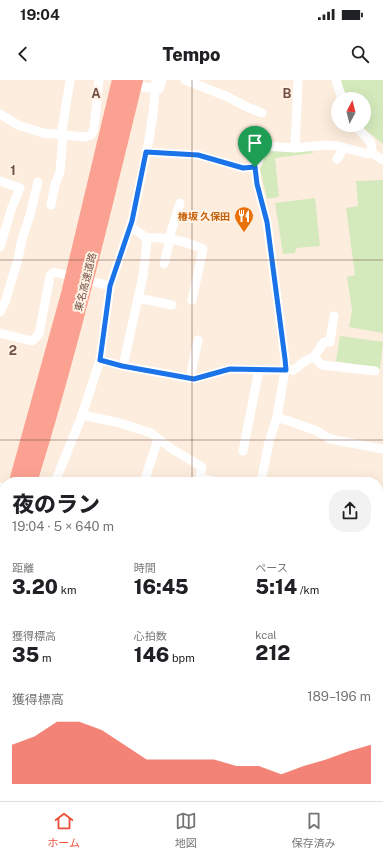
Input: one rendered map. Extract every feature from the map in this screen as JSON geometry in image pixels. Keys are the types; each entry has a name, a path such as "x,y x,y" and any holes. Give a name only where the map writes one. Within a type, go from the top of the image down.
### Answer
{"highway":[{"name":"東名高速道路","path":"18,477 68,294 120,80"},
{"name":"東名高速道路","path":"30,477 79,308 135,80"}],"street":[{"path":"51,205 55,185 60,172 63,135 62,130 70,80"},
{"path":"0,114 18,125 43,133 85,137 91,136 94,129 98,80"},
{"path":"116,80 153,86 159,89 162,80"},
{"path":"185,80 207,84 262,114"},
{"path":"295,148 298,80"},
{"path":"336,80 340,92"},
{"path":"58,477 82,415 100,360 106,285 130,226 153,113 153,86"},
{"path":"361,132 371,143 372,153"},
{"path":"261,477 269,442 277,417 286,370 267,222 257,184 255,167 264,146 295,148 326,145 368,154 372,153 383,160"},
{"path":"337,159 344,148"},
{"path":"146,152 198,155 243,168 255,167"},
{"path":"0,181 20,188 12,207 0,247"},
{"path":"0,312 5,302 18,259 38,182"},
{"path":"164,264 169,238 180,203"},
{"path":"122,366 147,251 147,242 144,236 130,226"},
{"path":"145,238 169,238 187,242 203,249 192,300"},
{"path":"0,333 32,341 39,334 50,276 54,272 106,285"},
{"path":"138,298 172,305"},
{"path":"100,360 122,366 194,379 230,369 294,370 305,361 314,357 324,342 330,342 334,316"},
{"path":"190,378 198,340"},
{"path":"314,357 322,365 375,371"},
{"path":"243,451 259,370"},
{"path":"82,415 127,425 151,433 172,449 202,467 200,477"},
{"path":"277,417 317,431 330,439 383,449"},
{"path":"146,477 158,439"}],"green space":[{"path":"340,80 383,80 383,144 368,132 371,132 371,92 345,92"},
{"path":"271,149 313,150 313,153 275,158 279,197 267,199 260,169 267,152"},
{"path":"383,180 383,333 349,327 352,310 347,277 355,275 346,208 358,206 356,181"},
{"path":"315,198 320,246 296,248 295,253 283,254 275,203"},
{"path":"340,336 383,342 380,369 336,361"}],"place":[{"name":"椿坂 久保田","path":"244,233"}],"route":[{"path":"146,152 198,155 243,168 255,167 257,184 267,222 286,370 230,369 194,379 122,366 100,360 110,286 132,221 146,152"}]}
